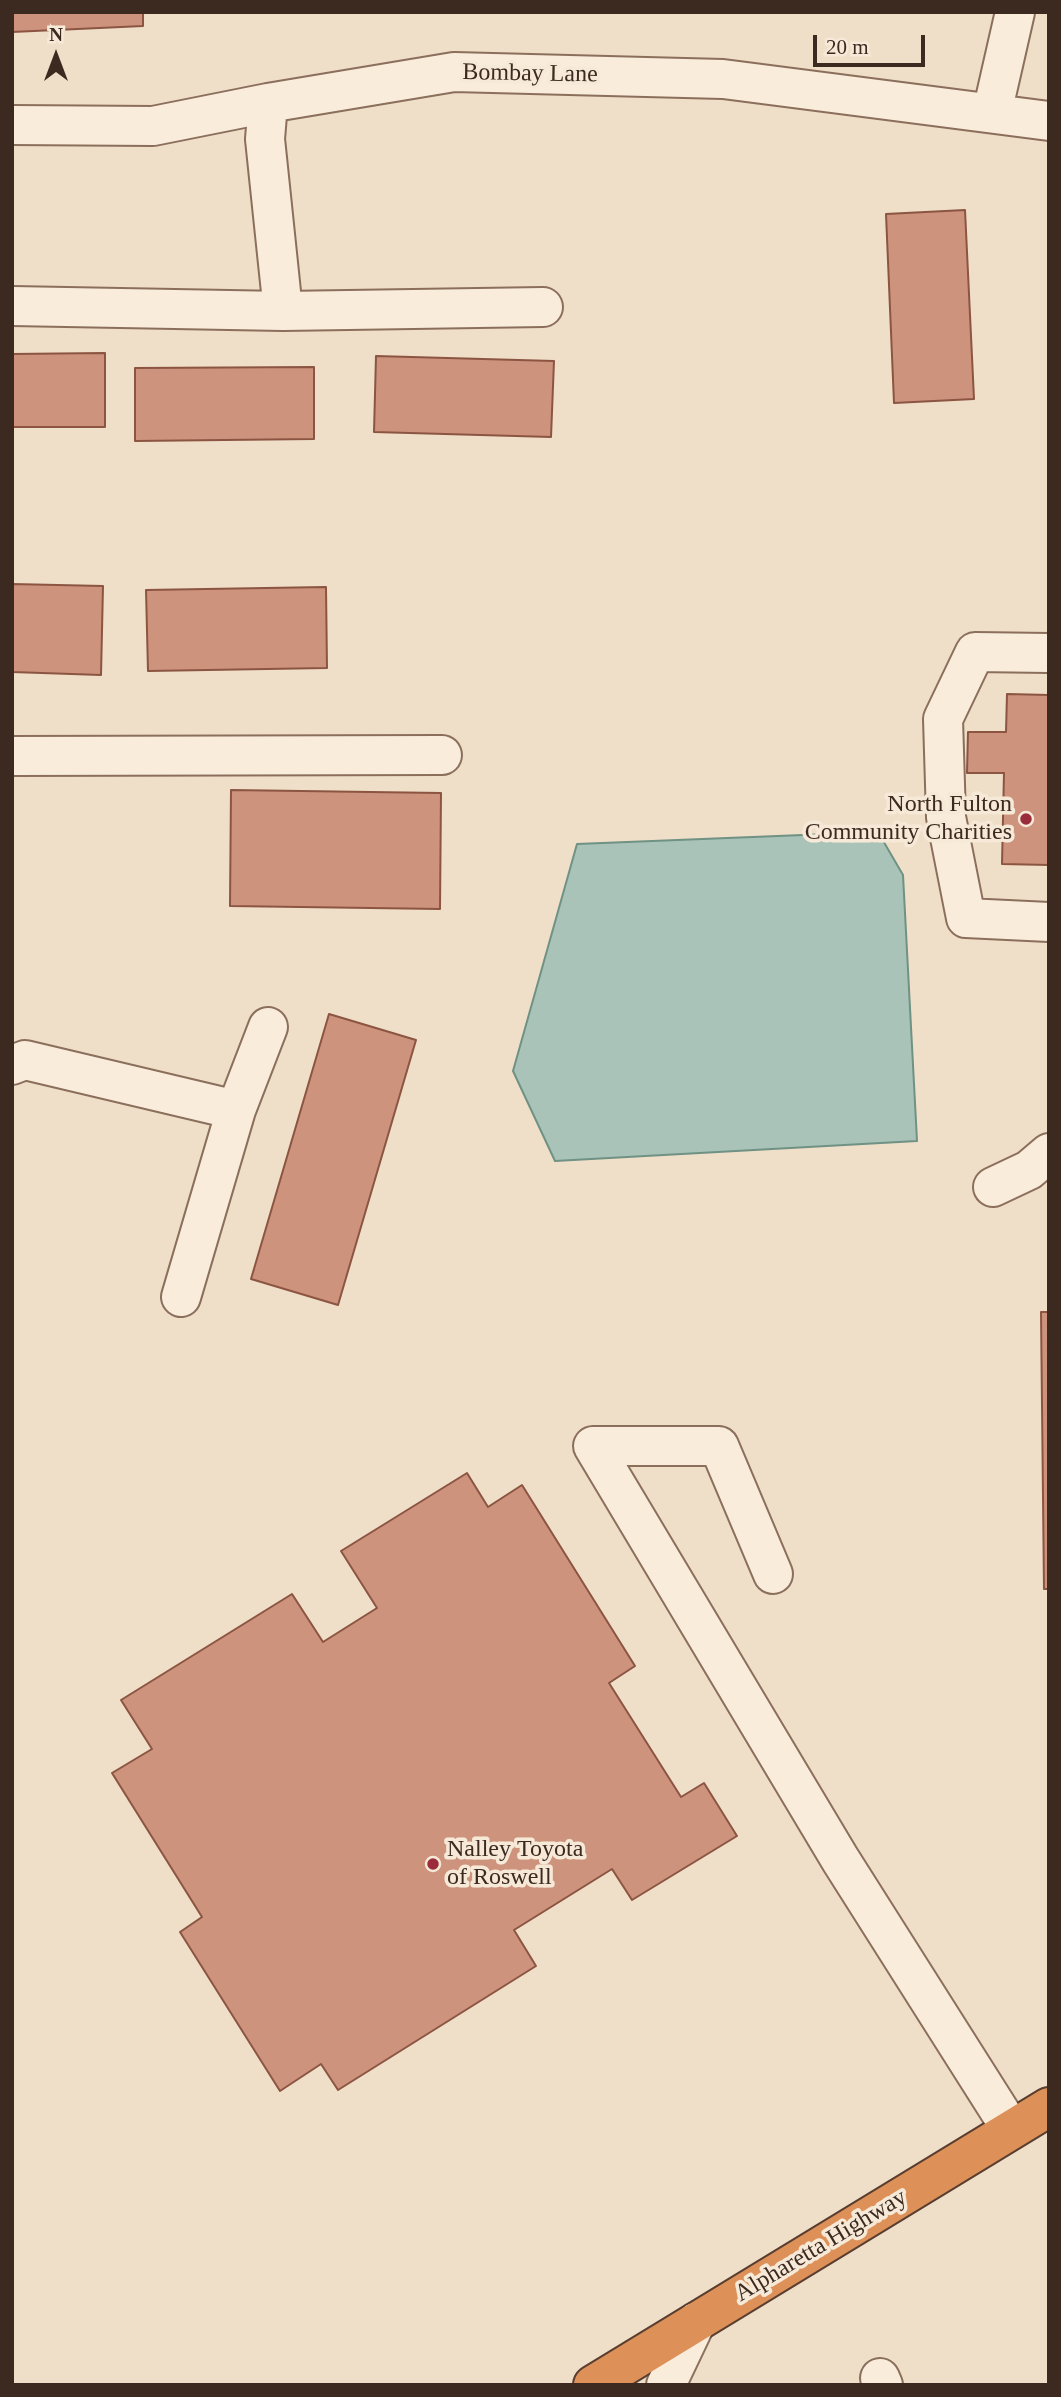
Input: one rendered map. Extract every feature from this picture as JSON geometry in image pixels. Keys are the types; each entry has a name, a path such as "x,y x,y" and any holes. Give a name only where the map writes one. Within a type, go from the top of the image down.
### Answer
{"highway":[{"name":"Alpharetta Highway","path":"593,2385 1049,2107"}],"street":[{"path":"992,113 1015,12"},
{"name":"Bombay Lane","path":"12,125 153,126 268,103 454,72 723,79 1049,121"},
{"path":"268,103 265,139 283,310"},
{"path":"12,306 283,310 543,307"},
{"path":"1049,653 975,652 943,719 946,817 966,919 1049,922"},
{"path":"12,756 442,755"},
{"path":"181,1297 236,1110 268,1027"},
{"path":"12,1065 25,1060 236,1110"},
{"path":"993,1187 1029,1170 1049,1153"},
{"path":"773,1574 719,1446 593,1446 840,1859 1011,2129"},
{"path":"666,2385 696,2322"}],"shaded area":[{"path":"878,832 903,875 917,1141 555,1161 513,1071 577,844"}],"building":[{"path":"12,12 143,12 143,26 12,32"},
{"path":"965,210 974,399 894,403 886,214"},
{"path":"105,353 105,427 12,427 12,354"},
{"path":"376,356 554,361 551,437 374,432"},
{"path":"314,367 314,439 135,441 135,368"},
{"path":"12,584 103,586 101,675 12,672"},
{"path":"326,587 327,668 148,671 146,590"},
{"name":"North Fulton Community Charities","path":"1007,694 1049,695 1049,865 1002,864 1004,773 967,773 968,732 1006,732"},
{"path":"231,790 441,793 440,909 230,906"},
{"path":"329,1014 416,1040 338,1305 251,1279"},
{"path":"1041,1312 1049,1312 1049,1589 1044,1589"},
{"path":"467,1473 488,1507 522,1485 635,1666 609,1683 681,1797 704,1783 737,1836 632,1900 612,1869 514,1930 536,1966 338,2090 321,2064 280,2091 180,1932 202,1917 112,1773 152,1749 121,1700 292,1594 323,1642 377,1608 341,1551"}],"place":[{"name":"North Fulton Community Charities","path":"1026,819"},
{"name":"Nalley Toyota of Roswell","path":"433,1864"}]}
